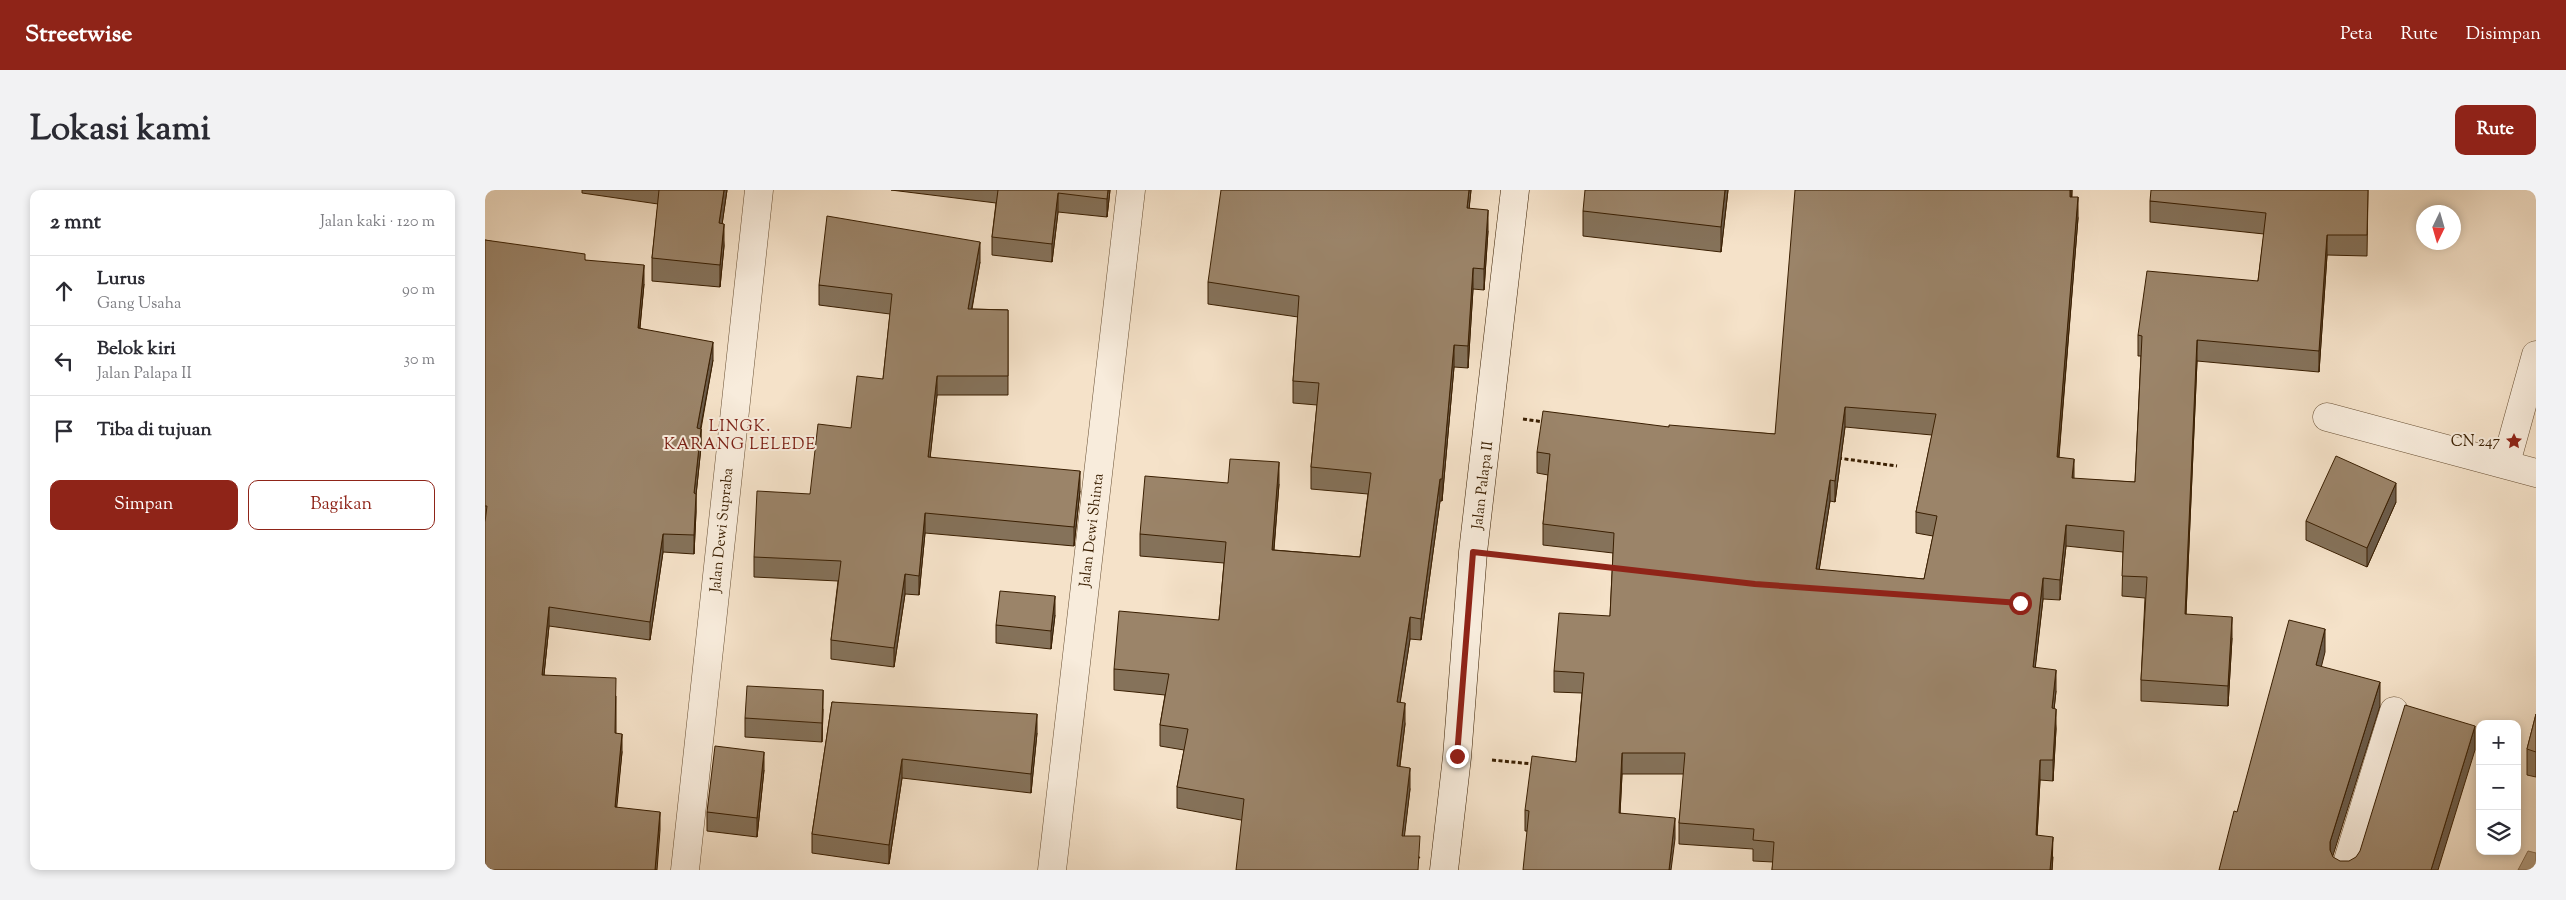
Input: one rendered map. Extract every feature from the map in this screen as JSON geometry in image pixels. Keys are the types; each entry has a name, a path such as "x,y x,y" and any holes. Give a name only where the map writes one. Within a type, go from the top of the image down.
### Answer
{"street":[{"name":"Jalan Dewi Supraba","path":"685,870 759,190"},
{"name":"Jalan Dewi Shinta","path":"1051,870 1131,190"},
{"name":"Jalan Palapa II","path":"1444,870 1457,756 1473,552 1515,190"},
{"path":"2506,463 2536,355"},
{"path":"2327,417 2506,463 2536,473"},
{"path":"2345,870 2393,711"}],"path":[{"path":"1490,415 1549,422"},
{"path":"1830,457 1897,466"},
{"path":"1473,552 1619,568"},
{"path":"1457,756 1543,765"}],"shaded area":[{"path":"2528,851 2536,853 2536,870 2518,870"}],"building":[{"path":"659,190 724,190 719,223 724,224 720,265 652,258"},
{"path":"998,190 1108,190 1107,199 1058,193 1052,244 992,237"},
{"path":"1221,190 1469,190 1467,208 1488,210 1484,269 1473,268 1468,346 1454,345 1442,479 1440,479 1421,619 1410,617 1397,702 1405,703 1397,766 1410,768 1402,836 1420,836 1418,870 1236,870 1244,799 1177,787 1188,729 1160,725 1169,674 1114,669 1119,611 1219,620 1226,542 1140,534 1145,476 1228,483 1230,459 1279,462 1272,550 1360,557 1371,473 1311,467 1319,383 1293,381 1299,296 1208,282"},
{"path":"1585,190 1725,190 1721,227 1583,211"},
{"path":"1795,190 2070,190 2070,197 2078,197 2057,457 2074,459 2072,478 2135,482 2142,336 2138,335 2147,271 2258,281 2266,213 2150,201 2151,190 2368,190 2367,235 2327,235 2319,351 2197,340 2185,614 2232,617 2228,686 2141,680 2147,577 2122,576 2124,531 2066,525 2060,580 2043,578 2033,667 2056,670 2052,708 2056,709 2053,760 2040,760 2036,835 2053,837 2050,870 1772,870 1774,842 1753,840 1754,829 1679,823 1685,753 1622,753 1619,813 1675,818 1669,870 1523,870 1529,811 1525,810 1532,756 1576,762 1584,673 1554,671 1559,613 1610,616 1614,533 1543,524 1550,454 1537,452 1543,411 1669,427 1669,425 1775,434","holes":["1845,407 1936,414 1916,512 1937,516 1924,579 1816,569 1830,480 1835,481"]},
{"path":"827,216 980,242 968,309 1008,310 1008,376 937,376 928,457 1080,471 1074,527 925,513 919,576 905,574 894,648 831,640 841,561 754,557 757,491 810,494 818,424 851,428 857,376 883,379 892,294 819,285"},
{"path":"485,240 585,254 585,260 644,265 638,328 713,342 697,428 701,429 694,493 696,494 694,535 663,534 650,622 549,607 542,675 616,678 615,733 622,734 615,807 660,812 655,870 485,870 485,522 487,506 485,506"},
{"path":"2336,456 2396,483 2367,548 2306,521"},
{"path":"1000,591 1055,596 1051,631 996,625"},
{"path":"2289,620 2325,629 2316,665 2380,682 2330,842 2330,850 2333,857 2340,861 2349,861 2356,857 2360,851 2405,705 2475,726 2431,870 2219,870 2234,811 2237,812"},
{"path":"747,686 823,690 822,723 745,718"},
{"path":"832,702 1037,714 1031,774 902,759 889,845 812,834"},
{"path":"2536,714 2536,752 2527,749"},
{"path":"715,746 764,752 757,818 707,812"}],"place":[{"name":"CN 247","path":"2514,441"}],"district":[{"name":"LINGK. KARANG LELEDE","path":"740,434"}],"route":[{"path":"1457,756 1473,552 1755,584 2020,603"}]}
